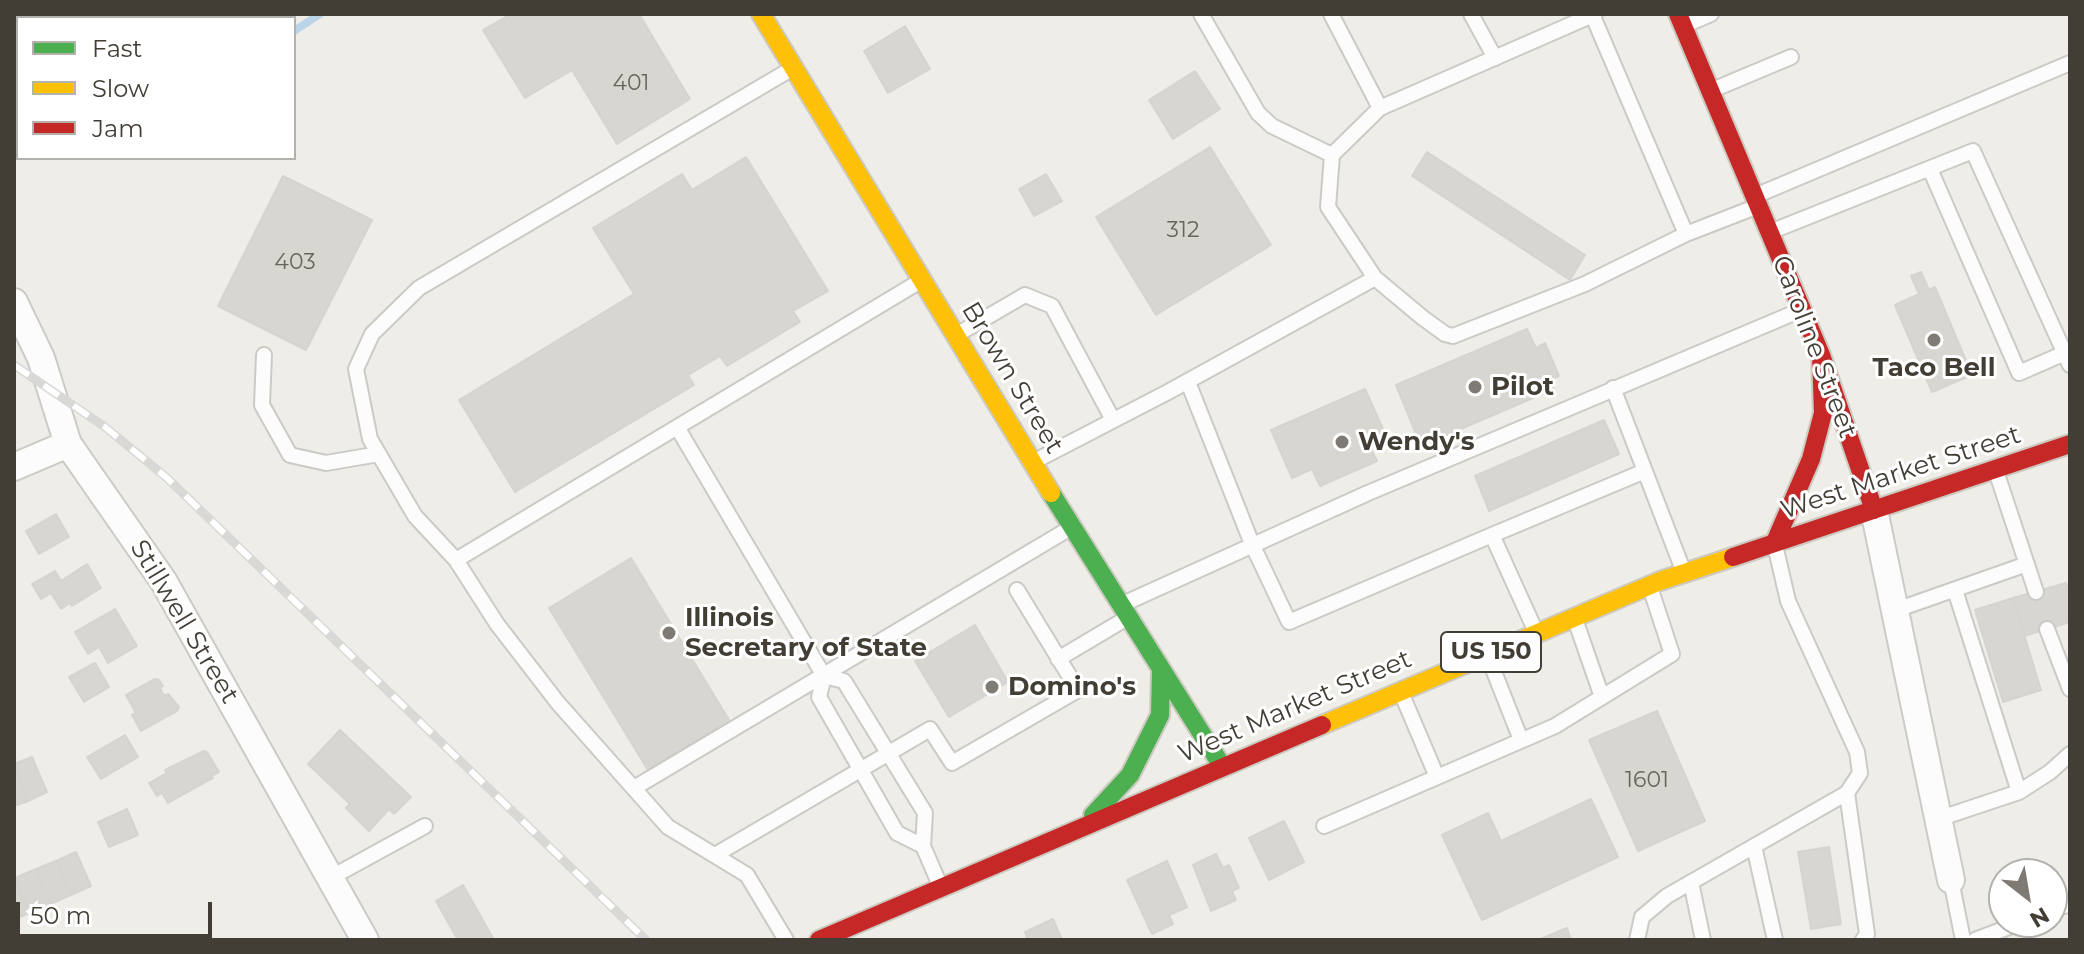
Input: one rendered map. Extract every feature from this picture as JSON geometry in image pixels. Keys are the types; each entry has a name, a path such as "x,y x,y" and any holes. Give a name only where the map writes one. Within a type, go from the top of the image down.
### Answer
{"main road":[{"name":"Brown Street","path":"761,14 1072,527 1222,766"},
{"name":"Caroline Street","path":"1680,20 1821,355 1874,510"},
{"path":"1775,542 1811,459 1823,413 1821,355"},
{"name":"West Market Street","path":"819,940 1649,586 2070,444"},
{"path":"1082,827 1130,775 1143,751 1160,715 1161,670"}],"street":[{"name":"Stillwell Street","path":"14,302 41,358 68,444 164,582 365,940"},
{"path":"14,467 68,444"},
{"name":"Caroline Street","path":"1874,510 1951,880"}],"lane":[{"path":"1201,14 1258,113 1272,126 1332,155"},
{"path":"1331,14 1380,108"},
{"path":"1471,14 1495,58"},
{"path":"1686,234 1593,14 1380,108 1332,155 1328,207 1375,278 1423,318 1445,334 1453,336 1585,284 1756,201 2070,63"},
{"path":"1680,20 1711,14"},
{"path":"1710,91 1791,57"},
{"path":"786,940 747,875 668,827 558,703 497,624 456,560 415,516 370,439 356,369 372,334 419,288 793,68"},
{"path":"1769,233 1973,151 2067,359 2019,373 1930,169"},
{"path":"1033,463 1188,382 1375,278"},
{"path":"456,560 922,280"},
{"path":"955,335 1025,295 1052,306 1113,420"},
{"path":"1058,659 1125,611 1252,544 1802,310"},
{"path":"264,355 262,405 290,455 326,463 379,454"},
{"path":"1188,382 1252,544 1289,622 1645,471"},
{"path":"1613,388 1684,573"},
{"path":"677,427 824,676 819,697 897,833 923,846"},
{"path":"1995,470 2036,592"},
{"path":"634,788 1072,527"},
{"path":"1492,535 1536,632"},
{"path":"1637,940 1642,917 1667,896 1847,793 1860,773 1857,752 1788,601 1775,542"},
{"path":"1896,610 2027,564"},
{"path":"1324,826 1555,726 1672,654 1649,586"},
{"path":"715,855 930,729 952,763 1078,690 1017,590"},
{"path":"1955,590 2019,792"},
{"path":"1574,617 1602,697"},
{"path":"2047,629 2070,689"},
{"path":"1487,654 1521,740"},
{"path":"824,676 844,681 925,813 923,846 941,887"},
{"path":"1400,691 1437,777"},
{"path":"1938,819 2019,792 2050,772 2070,754"},
{"path":"1847,793 1867,934 1863,940"},
{"path":"330,878 425,826"},
{"path":"1754,846 1775,940"},
{"path":"1951,880 1963,940"},
{"path":"1691,882 1703,940"}],"building":[{"path":"14,14 19,14 16,16 14,85"},
{"path":"511,14 639,14 690,99 617,144 572,70 525,98 483,30"},
{"path":"905,26 930,69 888,93 864,51"},
{"path":"1195,71 1220,109 1173,139 1149,100"},
{"path":"1210,147 1271,245 1156,315 1096,217"},
{"path":"1427,152 1585,255 1570,280 1412,176"},
{"path":"746,157 828,291 793,311 800,322 727,366 720,356 688,375 694,385 515,492 459,400 634,294 593,228 682,174 692,190"},
{"path":"1046,174 1062,201 1034,216 1019,189"},
{"path":"283,176 372,220 306,350 218,306"},
{"name":"Taco Bell","path":"1921,272 1929,290 1935,287 1972,375 1932,392 1895,305 1919,294 1911,276"},
{"name":"Pilot","path":"1527,329 1536,348 1545,343 1559,376 1550,380 1554,389 1421,446 1396,385"},
{"path":"1365,389 1387,438 1369,445 1377,461 1320,486 1312,469 1292,478 1271,430"},
{"name":"Pilot","path":"1604,420 1619,454 1489,511 1475,476"},
{"path":"56,514 69,537 39,554 26,531"},
{"path":"631,558 729,720 648,770 549,608"},
{"path":"87,564 101,588 72,606 70,603 61,609 51,593 41,599 32,584 55,571 61,581"},
{"path":"2066,583 2070,596 2070,622 2024,636 2013,598"},
{"path":"2013,598 2041,690 2003,702 1975,610"},
{"path":"115,609 137,646 108,663 99,647 88,654 75,632"},
{"path":"975,625 1008,682 949,717 915,661"},
{"path":"95,663 109,687 84,702 69,677"},
{"path":"155,679 163,686 160,688 164,696 168,694 179,707 141,731 126,695"},
{"path":"1657,711 1705,821 1638,851 1589,740"},
{"path":"340,730 411,797 394,814 389,809 369,831 346,808 350,804 308,764"},
{"path":"125,735 138,757 101,779 87,757"},
{"path":"204,751 219,772 211,776 213,778 168,803 162,793 157,796 149,783 167,773 165,770"},
{"path":"32,757 47,792 28,801 14,764"},
{"path":"14,768 28,801 14,806"},
{"path":"1591,799 1618,857 1482,920 1442,835 1488,813 1501,841"},
{"path":"127,809 138,835 109,847 98,822"},
{"path":"1284,821 1304,862 1269,880 1249,838"},
{"path":"1829,847 1841,924 1811,929 1798,852"},
{"path":"76,852 91,886 71,895 56,861"},
{"path":"1216,854 1223,868 1229,865 1239,888 1232,891 1236,900 1211,911 1193,865"},
{"path":"56,861 71,895 50,904 36,869"},
{"path":"1167,861 1187,907 1169,915 1173,924 1152,934 1127,880"},
{"path":"36,869 50,904 30,913 15,878"},
{"path":"14,878 30,913 14,919"},
{"path":"463,885 494,940 458,940 436,901"},
{"path":"1053,919 1062,940 1028,940 1025,932"},
{"path":"1567,928 1571,940 1538,940"}],"waterway":[{"path":"296,30 320,14"}],"railway":[{"path":"14,365 105,427 167,478 646,940"}],"traffic: fast":[{"path":"1051,493 1222,766"},
{"path":"1093,815 1130,775 1160,715 1161,670"}],"traffic: slow":[{"path":"761,14 1051,493"},
{"path":"1322,725 1660,581 1733,557"}],"traffic: jam":[{"path":"1678,14 1821,355 1874,510"},
{"path":"1775,542 1811,459 1823,413 1821,355"},
{"path":"1733,557 2070,444"},
{"path":"819,940 1322,725"}],"place":[{"name":"Taco Bell","path":"1934,340"},
{"name":"Pilot","path":"1475,387"},
{"name":"Wendy's","path":"1342,442"},
{"name":"Illinois Secretary of State","path":"669,633"},
{"name":"Domino's","path":"992,687"}]}
